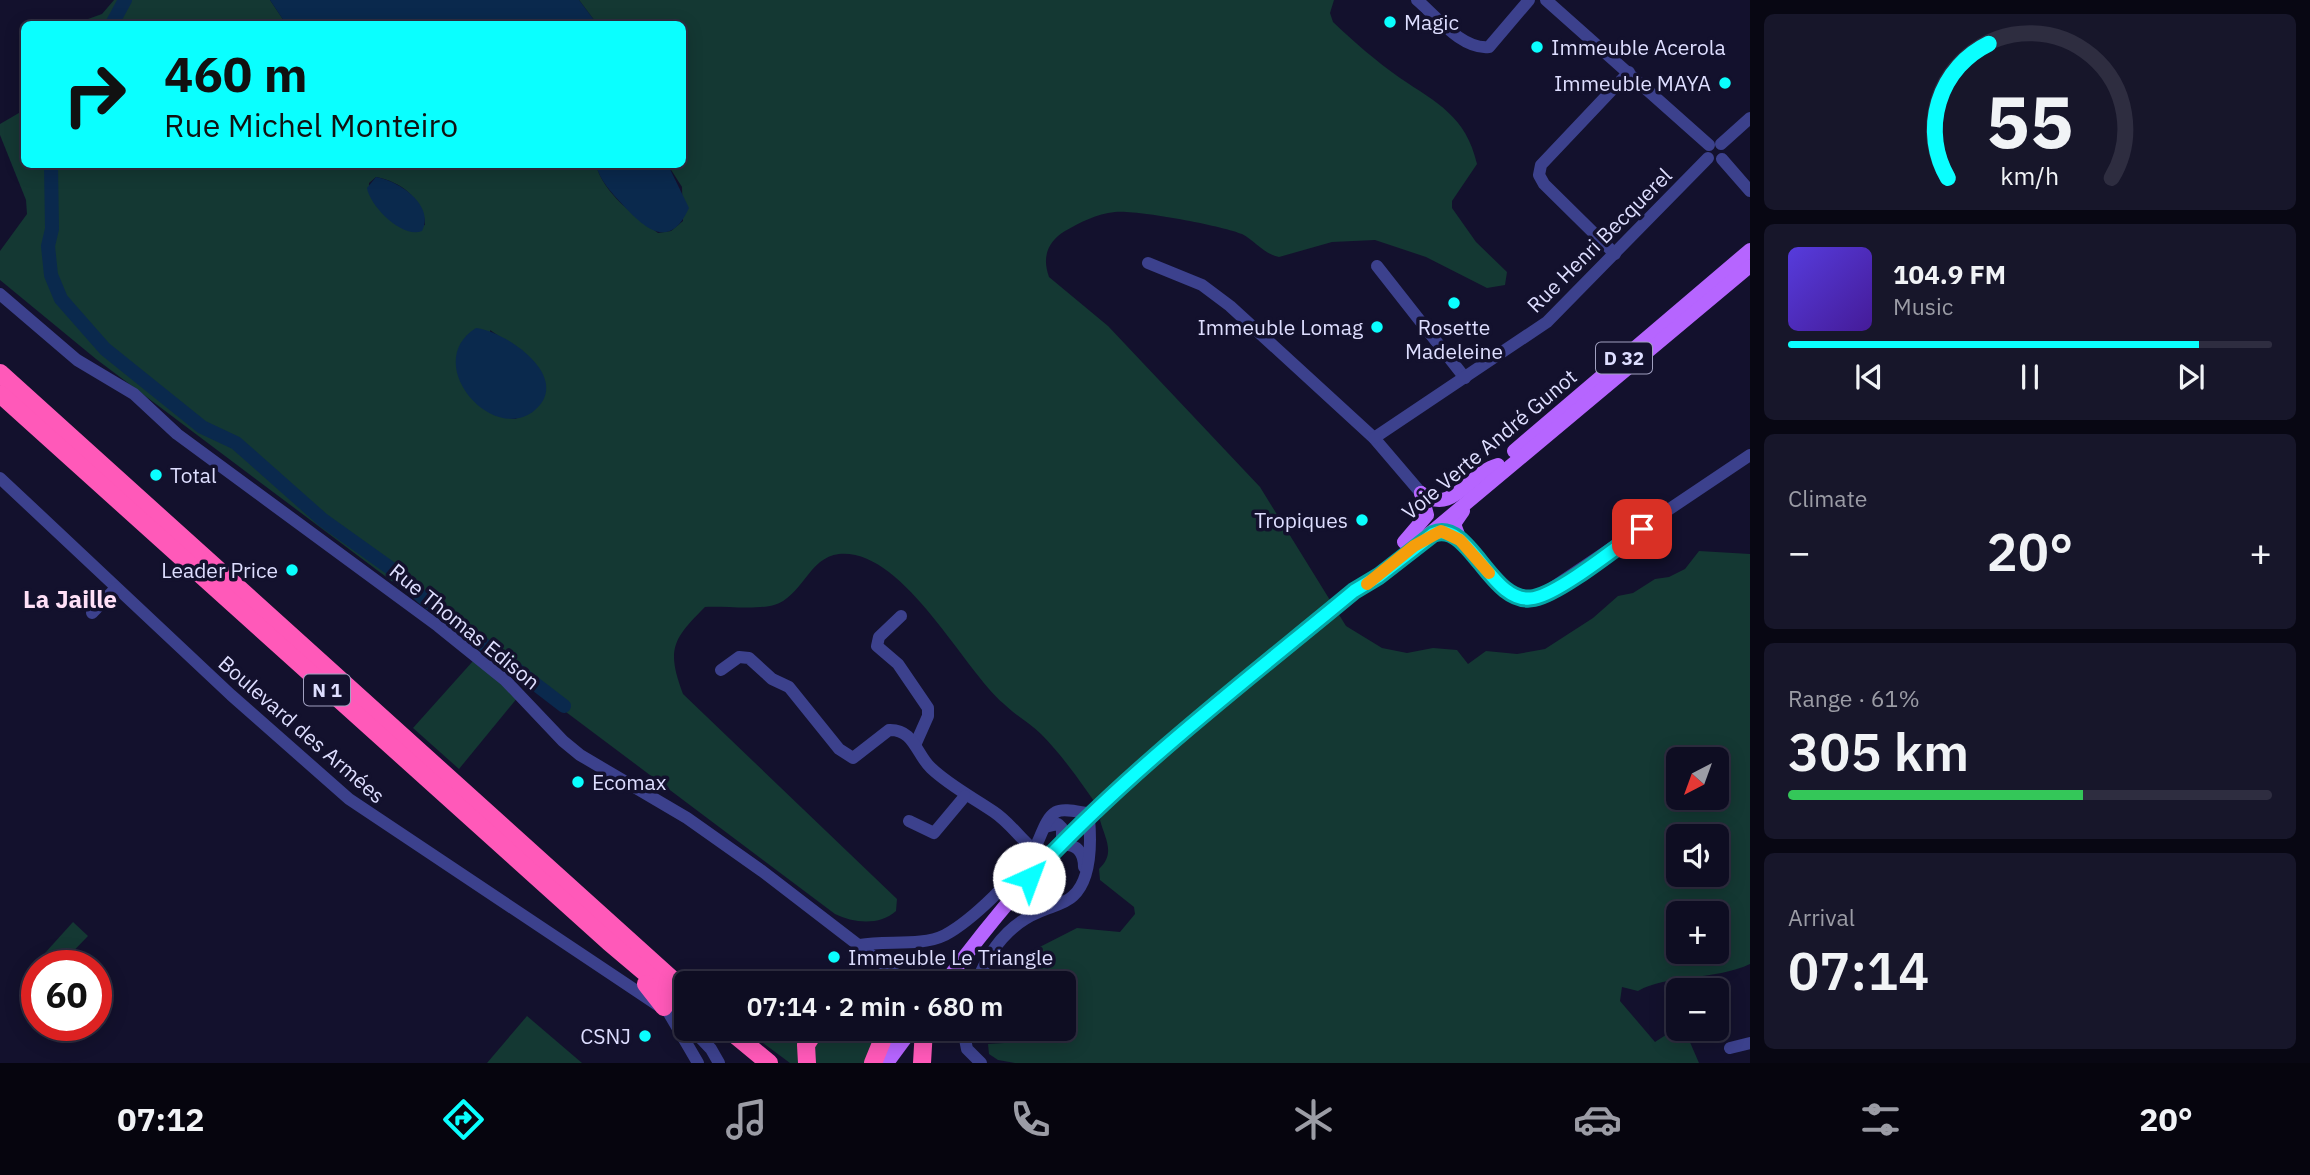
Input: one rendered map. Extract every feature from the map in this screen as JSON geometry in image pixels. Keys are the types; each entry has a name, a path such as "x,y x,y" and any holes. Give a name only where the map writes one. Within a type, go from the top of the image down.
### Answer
{"highway":[{"name":"N 1","path":"0,371 33,402 51,429 214,586 614,937 674,983"},
{"name":"N 1","path":"0,394 51,429 262,611 674,995"},
{"path":"51,429 132,478"},
{"path":"51,429 117,506 120,516"},
{"path":"185,522 192,537 237,579 262,611"},
{"path":"157,550 214,586"},
{"path":"614,937 674,976"},
{"path":"614,937 664,1007"},
{"path":"726,1041 752,1063"},
{"path":"742,1041 769,1063"},
{"path":"807,1063 806,1045 808,1041"},
{"path":"874,1063 882,1041"},
{"path":"922,1063 923,1041"}],"main road":[{"name":"Voie Verte André Gunot","path":"1500,469 1750,250"},
{"name":"Voie Verte André Gunot","path":"949,971 1041,855 1062,841 1112,795 1354,591 1374,568 1409,544 1750,265"},
{"path":"1421,493 1434,501 1444,501 1485,470 1500,469 1498,482 1456,518 1454,528 1460,540"},
{"path":"1409,544 1427,515 1421,493"},
{"path":"1409,544 1441,531 1460,540"},
{"path":"874,1063 890,1041"},
{"path":"887,1063 903,1041"}],"street":[{"path":"1417,0 1452,31 1480,48 1489,47 1529,0"},
{"path":"1546,0 1715,151 1750,191"},
{"path":"1615,254 1544,184 1539,172 1541,165 1629,72"},
{"name":"Rue Henri Becquerel","path":"1374,439 1547,322 1750,118"},
{"path":"1148,262 1212,292 1374,439 1421,493"},
{"path":"1377,266 1465,378"},
{"name":"Rue Thomas Edison","path":"0,294 77,360 134,394 177,434 438,626 505,680 580,755 687,818 893,971"},
{"path":"1460,540 1509,592 1523,598 1537,598 1750,455"},
{"name":"Boulevard des Armées","path":"0,478 116,588 349,799 477,887 674,1015"},
{"path":"92,612 116,588"},
{"path":"901,616 880,637 877,646 898,664 928,708 928,716 916,743"},
{"path":"720,670 739,657 749,658 772,679 789,687 846,755 853,758 889,730 895,730 916,743 928,765 965,796 1002,818 1041,855"},
{"path":"909,821 934,833 965,796"},
{"path":"860,945 929,939 952,930 1041,855 1045,827 1056,812 1088,816 1088,860 1083,877 1071,898 1030,915 1005,934 989,955 982,971"},
{"path":"1045,827 1058,824 1062,828 1062,841 1073,845 1082,854 1083,877"},
{"path":"895,971 889,960 900,941"},
{"name":"Boulevard des Armées","path":"644,995 674,1024"},
{"path":"664,1007 674,1019"},
{"path":"691,1041 698,1063"},
{"path":"692,1041 711,1063"},
{"path":"694,1041 711,1049 719,1063"},
{"path":"1730,1048 1750,1043"},
{"path":"965,1058 981,1063"}],"green space":[{"path":"114,0 270,0 284,21 82,21 102,14"},
{"path":"579,0 1334,0 1330,13 1333,22 1382,65 1448,112 1466,134 1477,164 1452,201 1452,208 1476,242 1507,272 1505,285 1487,288 1426,257 1375,240 1332,242 1279,257 1242,234 1232,231 1179,219 1125,212 1095,217 1059,235 1050,245 1046,257 1049,277 1108,326 1260,487 1346,626 1382,648 1407,653 1433,648 1457,650 1468,664 1486,651 1517,654 1545,649 1593,618 1618,596 1633,593 1655,579 1669,577 1685,569 1699,551 1750,554 1750,964 1721,973 1666,978 1666,982 1638,991 1622,987 1620,1001 1655,1042 1666,1035 1666,1041 1689,1041 1699,1063 1015,1063 998,1060 989,1054 988,1044 1004,1043 1003,1041 1076,1041 1076,971 1030,971 1026,954 1077,928 1120,932 1135,914 1134,907 1100,880 1099,869 1108,851 1100,820 1103,814 1074,772 1041,734 987,687 908,589 886,570 863,557 839,554 820,562 792,594 774,605 750,608 705,607 679,637 674,655 683,694 897,899 896,911 890,916 874,921 858,921 835,914 96,359 0,280 0,251 27,214 26,200 0,135 0,124 21,112 21,168 597,168 613,195 658,233 671,231 683,221 682,187 670,168 686,168 686,21 595,21","holes":["376,177 410,193 421,208 425,225 404,229 380,210 372,198 369,183","490,330 528,356 532,412 515,419 499,416"]},
{"path":"473,661 518,697 459,769 413,728"},
{"path":"73,922 88,936 74,950 48,950"},
{"path":"527,1016 582,1063 487,1063"},
{"path":"760,1041 903,1041 887,1063 790,1063"}],"water":[{"path":"270,0 579,0 595,21 284,21"},
{"path":"597,168 669,168 689,208 674,229 658,232 640,222 600,176"},
{"path":"376,177 395,183 419,204 425,221 422,231 405,230 380,212 367,188"},
{"path":"476,328 503,337 531,358 541,370 546,384 545,397 535,410 518,418 500,417 483,409 469,396 459,379 456,361 461,343"}],"waterway":[{"path":"114,21 125,0"},
{"path":"51,168 52,229 48,246 51,275 61,299 105,349 202,427 236,443 323,520 393,570 422,597 564,706"}],"slow traffic":[{"path":"1367,584 1414,546 1441,531 1460,540 1489,573"}],"place":[{"name":"Magic","path":"1390,22"},
{"name":"Immeuble Acerola","path":"1537,47"},
{"name":"Immeuble MAYA","path":"1725,83"},
{"name":"Rosette Madeleine","path":"1454,303"},
{"name":"Immeuble Lomag","path":"1377,327"},
{"name":"Total","path":"156,475"},
{"name":"Tropiques","path":"1362,520"},
{"name":"Leader Price","path":"292,570"},
{"name":"Ecomax","path":"578,782"},
{"name":"Immeuble Le Triangle","path":"834,957"},
{"name":"CSNJ","path":"645,1036"}],"district":[{"name":"La Jaille","path":"70,599"}],"route":[{"path":"1029,878 1112,795 1182,733 1354,591 1379,576 1414,546 1433,534 1441,531 1455,536 1504,589 1518,597 1532,599 1556,588 1642,529"}]}
